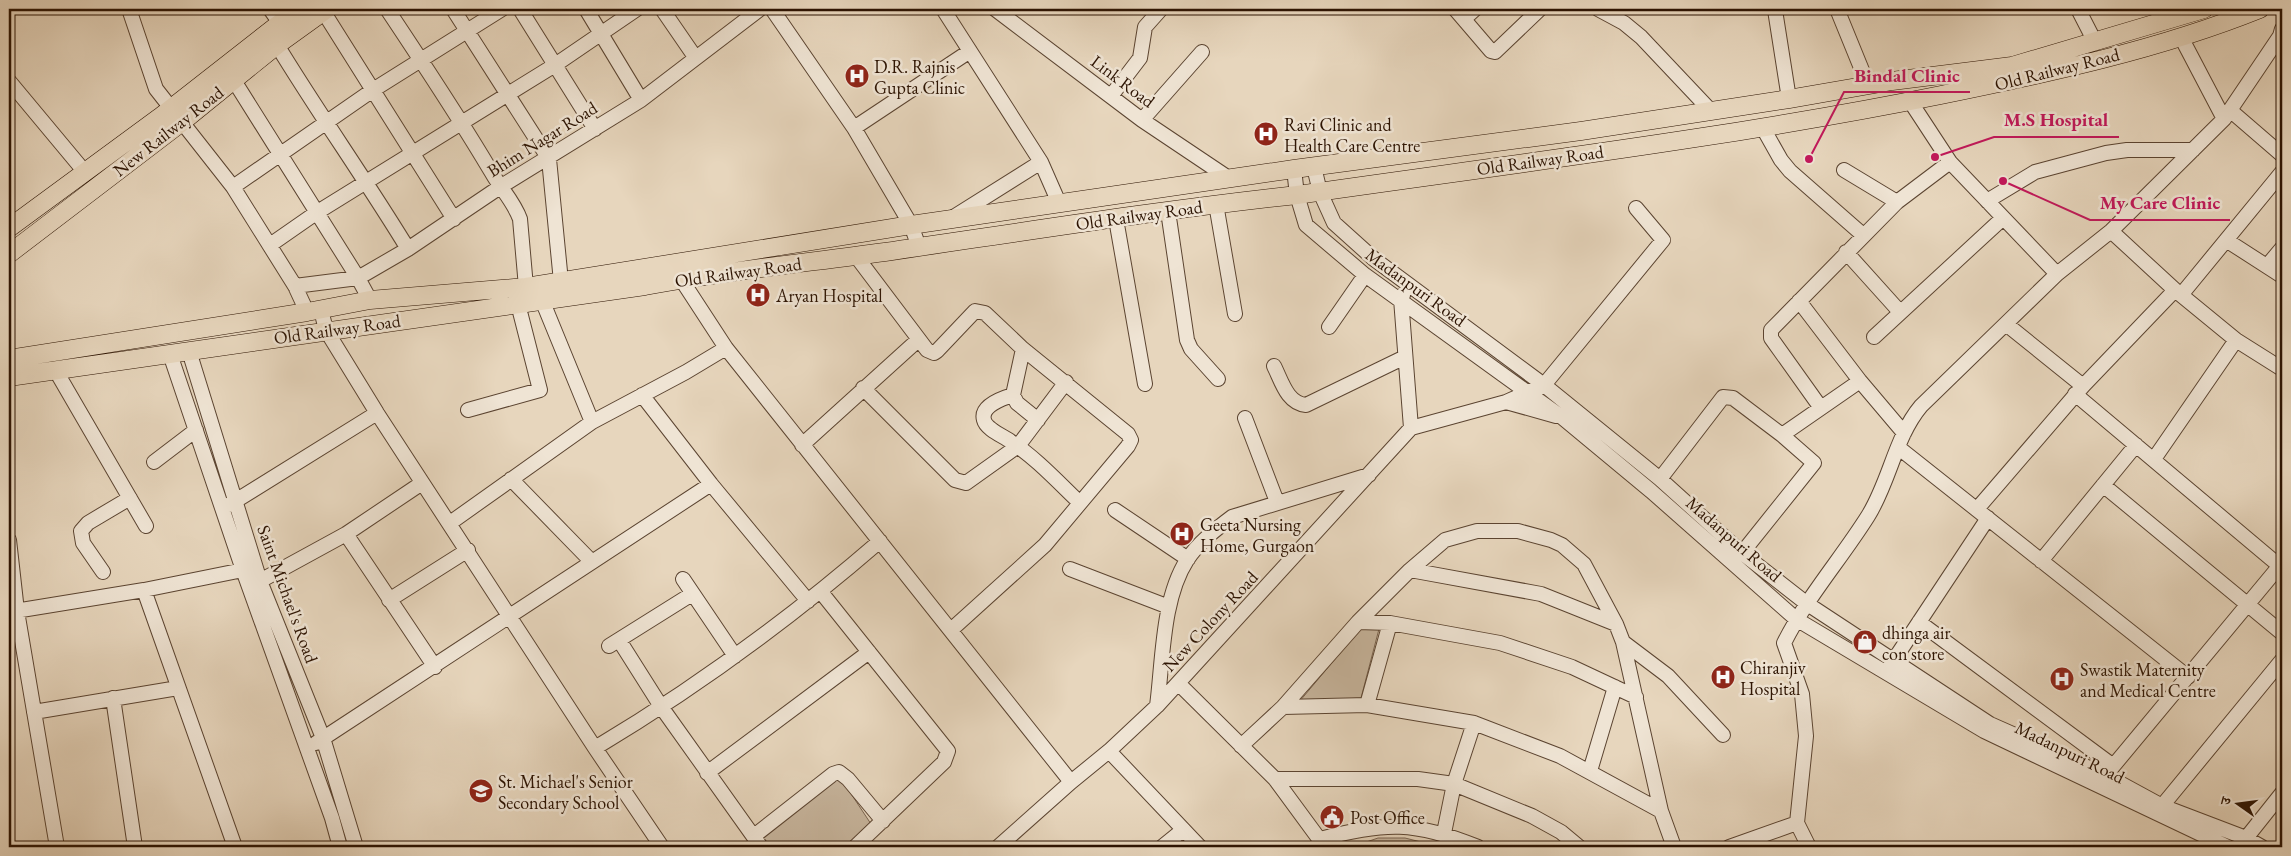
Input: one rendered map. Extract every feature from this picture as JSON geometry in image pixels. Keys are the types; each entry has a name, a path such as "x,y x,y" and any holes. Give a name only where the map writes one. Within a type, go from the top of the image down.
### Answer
{"main road":[{"name":"New Railway Road","path":"9,254 148,136 170,108 275,16 298,9"},
{"name":"Old Railway Road","path":"9,377 542,300 562,290 910,225 1294,169 1581,131 1892,81 2012,66 2204,9"},
{"name":"Old Railway Road","path":"9,359 314,311 370,300 526,287 562,290 681,279 856,256 1216,204 1320,192 1819,120 2045,74 2181,37 2260,9"},
{"name":"New Railway Road","path":"9,228 84,171 148,136 182,122 233,79 325,10"},
{"path":"1892,81 1904,103"},
{"path":"1581,131 1584,154"}],"street":[{"path":"129,9 156,89 233,187 295,286 314,311 422,483 468,550 509,617 658,846"},
{"path":"387,9 462,122 500,187 510,199 520,219 526,287"},
{"path":"453,9 548,158 562,290"},
{"path":"233,187 372,90 502,9"},
{"path":"520,9 595,129"},
{"path":"586,9 641,100"},
{"path":"270,244 316,213 555,65 637,9"},
{"path":"662,9 695,57"},
{"path":"943,9 1041,162 1059,203"},
{"name":"Link Road","path":"996,9 1142,120 1230,179"},
{"path":"1475,9 1459,14 1491,51 1495,52 1540,9"},
{"path":"1598,9 1624,23 1641,37 1710,110"},
{"path":"1837,9 1868,85"},
{"path":"2078,9 2095,42"},
{"path":"325,10 372,90 454,219"},
{"path":"772,10 854,128 910,225 919,247"},
{"name":"Bhim Nagar Road","path":"358,278 408,249 500,187 641,100 695,57 772,10"},
{"path":"1112,96 1140,58 1145,27 1156,10"},
{"path":"1775,10 1789,99"},
{"path":"1809,847 1797,823 1806,736 1802,694 1784,643 1806,603 1869,516 1884,485 1911,417 2057,274 2111,231 2228,115 2282,34"},
{"path":"2181,37 2228,115 2282,155"},
{"path":"277,45 324,122 367,182 408,249"},
{"path":"854,128 970,51"},
{"path":"1142,120 1202,52"},
{"path":"233,79 370,300"},
{"path":"9,80 84,171"},
{"path":"1904,103 1950,162 2057,274"},
{"path":"1762,128 1780,160 1790,171 1863,235"},
{"path":"1986,201 2034,172 2106,153 2127,150 2193,150"},
{"path":"948,220 1041,162"},
{"path":"1821,408 1770,335 1772,328 1897,202 1950,162"},
{"name":"Madanpuri Road","path":"1314,167 1320,192 1334,223 1374,259 1544,385 1660,479 1742,553 1806,603 1990,724 2104,776 2160,810 2228,847"},
{"name":"Madanpuri Road","path":"1294,169 1297,195 1306,225 1365,275 1401,299 1563,418 1651,491 1796,619 1885,674 1984,731 2104,776"},
{"path":"1844,170 1897,202"},
{"path":"1977,509 2079,390 2178,292 2226,240 2282,172"},
{"path":"1216,204 1235,314"},
{"path":"1408,284 1401,299 1411,428 1506,402 1544,385 1663,240 1636,208"},
{"path":"1168,211 1187,340 1191,349 1218,379"},
{"path":"1874,338 2003,218"},
{"path":"1116,219 1145,384"},
{"path":"2111,231 2178,292 2236,340 2282,370"},
{"path":"2226,240 2282,276"},
{"path":"2268,266 2282,248"},
{"path":"1846,252 1900,312"},
{"path":"856,256 927,350 934,353 938,351 970,315 980,311 985,312 1023,349 1128,434 1131,440 1045,545 951,630"},
{"path":"1329,327 1365,275"},
{"path":"295,286 358,278"},
{"path":"681,279 726,348 1071,782"},
{"path":"542,300 592,422"},
{"path":"1799,301 1860,381 1904,433"},
{"path":"468,410 540,390 518,304"},
{"path":"1919,622 2104,776 2282,565 2136,444 2006,324"},
{"path":"802,445 918,340"},
{"path":"2154,459 2236,340"},
{"path":"450,523 592,422 686,372 726,348"},
{"path":"1023,349 1013,395 1018,403 1038,420"},
{"name":"Saint Michael's Road","path":"189,351 260,581 323,738 356,847"},
{"name":"Saint Michael's Road","path":"170,354 243,570 332,818 340,847"},
{"path":"1274,366 1294,402 1306,405 1405,356"},
{"path":"56,371 146,526"},
{"path":"1782,434 1860,381"},
{"path":"863,388 955,480 962,483 970,482 1018,446 1066,382"},
{"path":"642,395 711,484 808,601"},
{"path":"1013,395 991,405 984,413 983,419 986,425 1018,446 1080,503"},
{"path":"1660,479 1723,397 1733,398 1782,434 1814,463 1742,553"},
{"path":"1506,402 1563,418"},
{"path":"223,509 377,413"},
{"path":"1246,418 1276,502"},
{"name":"New Colony Road","path":"998,847 1109,751 1157,706 1411,428"},
{"path":"154,462 196,430"},
{"path":"2041,561 2136,444"},
{"path":"1899,448 2188,677"},
{"path":"1157,706 1169,607 1176,580 1188,559 1214,530 1232,517 1371,474"},
{"path":"511,479 591,561"},
{"path":"260,581 346,534 422,483"},
{"path":"307,749 435,667 591,561 711,484"},
{"path":"2103,485 2282,633"},
{"path":"103,572 82,543 81,531 88,523 130,498"},
{"path":"1115,510 1188,559"},
{"path":"1885,674 1988,518"},
{"path":"1241,746 1282,707 1358,622 1410,570 1445,540 1477,531 1518,531 1527,533 1562,545 1584,564 1616,624 1623,642 1661,811 1674,847"},
{"path":"346,534 435,667"},
{"path":"9,540 13,612 34,712 57,847"},
{"path":"594,748 662,708 735,656 821,592 880,541"},
{"path":"389,600 468,550"},
{"path":"1070,569 1169,607"},
{"path":"13,612 144,590 243,570"},
{"path":"1410,570 1541,594 1616,624"},
{"path":"683,579 735,656"},
{"path":"144,590 235,847"},
{"path":"821,592 948,751 944,762 855,847"},
{"path":"692,594 614,643 757,842 833,774 839,772 848,779 884,821"},
{"path":"1358,622 1390,623 1500,643 1572,667 1636,697"},
{"path":"1367,705 1390,623"},
{"path":"1623,642 1668,676 1723,735"},
{"path":"707,773 868,652"},
{"path":"2160,810 2282,660"},
{"path":"1178,682 1275,778 1322,843 1361,828 1404,826 1444,833 1478,847"},
{"path":"1590,771 1615,687"},
{"path":"34,712 178,688"},
{"path":"113,698 135,847"},
{"path":"1282,707 1367,705 1474,723 1560,756 1661,811"},
{"path":"1444,833 1454,784 1474,723"},
{"path":"1109,751 1200,847"},
{"path":"1275,778 1418,779 1454,784 1532,816 1561,832 1579,847"},
{"path":"2243,843 2282,793"},
{"name":"Madanpuri Road","path":"2160,810 2243,843 2262,847"},
{"path":"1729,847 1797,823"},
{"path":"1162,847 1183,830"}],"shaded area":[{"path":"1362,627 1379,629 1361,698 1299,702"},
{"path":"840,777 871,824 846,847 765,847 760,840"},
{"path":"1378,838 1405,838 1441,847 1352,847"}],"place":[{"name":"D.R. Rajnis Gupta Clinic","path":"857,76"},
{"name":"Ravi Clinic and Health Care Centre","path":"1266,134"},
{"name":"M.S Hospital","path":"1935,157"},
{"name":"Bindal Clinic","path":"1809,159"},
{"name":"My Care Clinic","path":"2003,181"},
{"name":"Aryan Hospital","path":"758,295"},
{"name":"Geeta Nursing Home, Gurgaon","path":"1182,534"},
{"name":"dhinga air con store","path":"1865,642"},
{"name":"Chiranjiv Hospital","path":"1723,677"},
{"name":"Swastik Maternity and Medical Centre","path":"2062,679"},
{"name":"St. Michael's Senior Secondary School","path":"481,791"},
{"name":"Post Office","path":"1332,817"}]}
